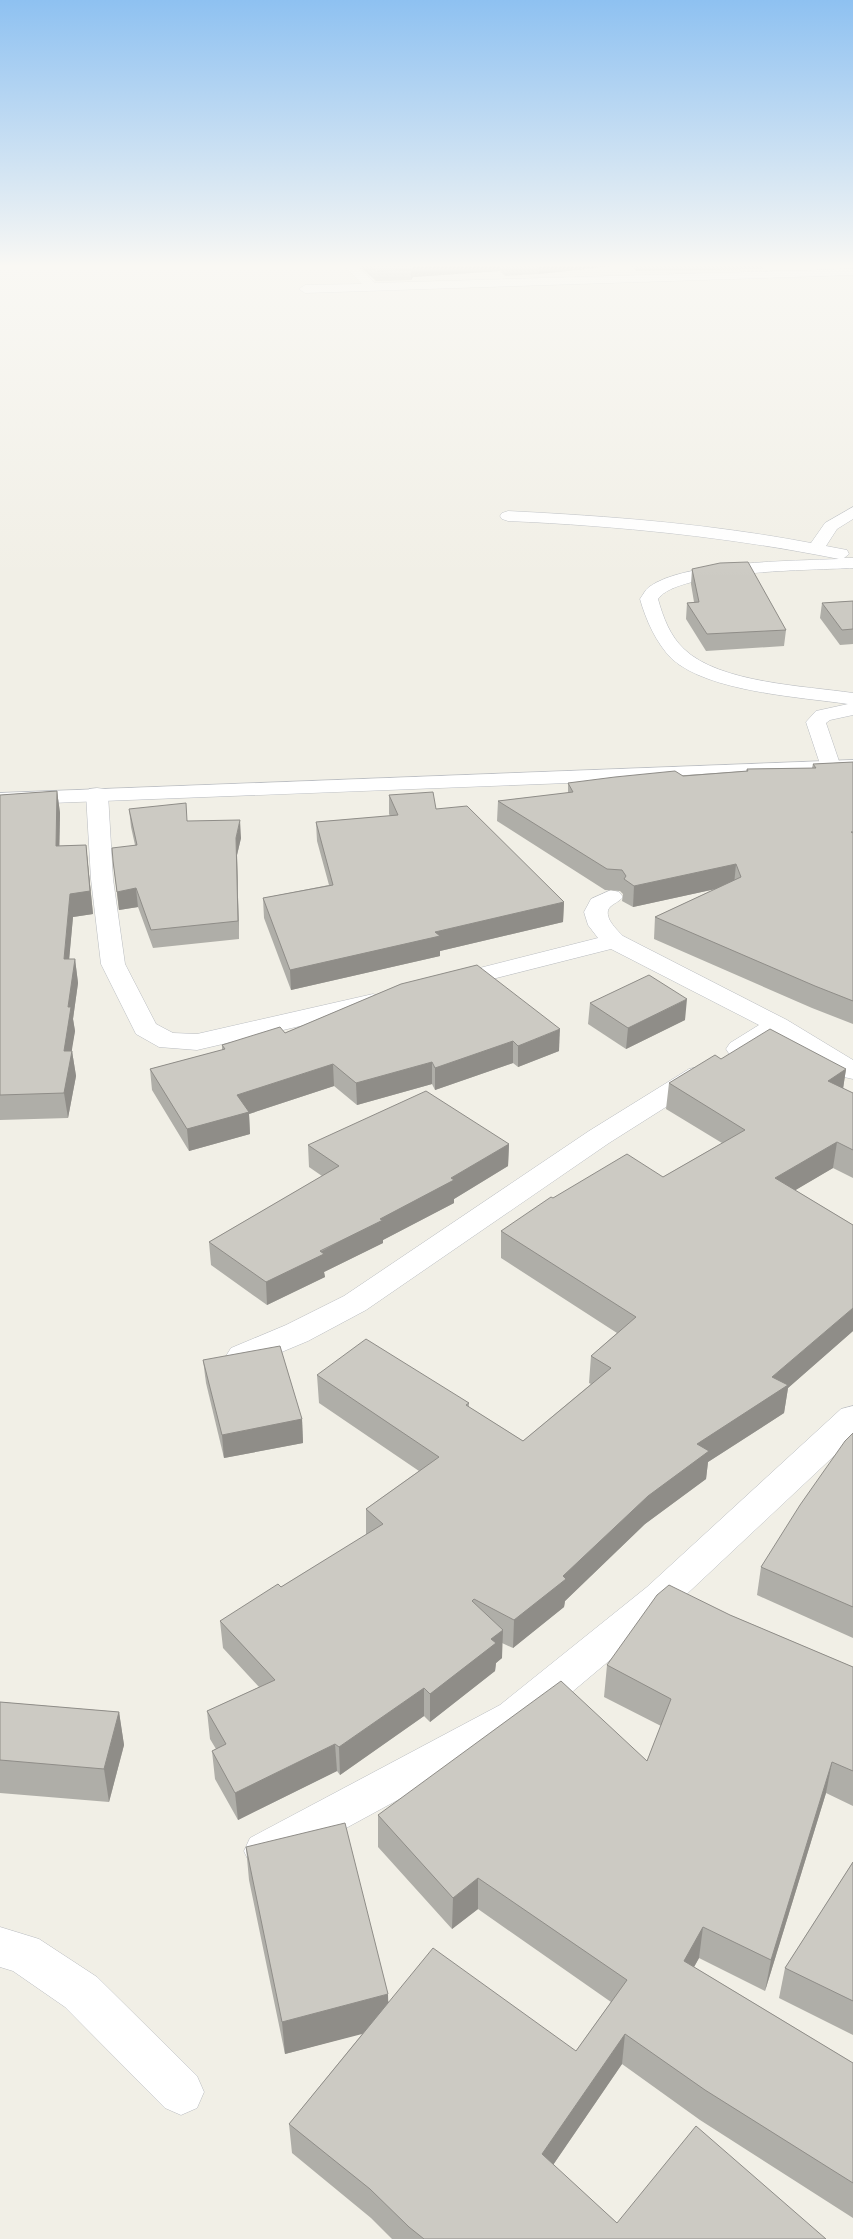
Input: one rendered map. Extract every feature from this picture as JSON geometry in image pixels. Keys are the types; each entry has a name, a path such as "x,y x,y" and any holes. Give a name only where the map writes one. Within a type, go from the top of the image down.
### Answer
{"street":[{"path":"816,549 831,526 853,512"},
{"path":"508,516 642,524 853,556"},
{"path":"853,563 752,569 691,577 655,590 649,598 652,610 665,637 685,660 706,670 735,679 853,699"},
{"path":"830,767 816,722 823,715 853,710"},
{"path":"0,799 853,766"},
{"path":"97,794 102,879 113,964 145,1029 168,1041 197,1042 398,996"},
{"path":"611,897 599,904 596,912 600,925 614,941 778,1025 853,1071"},
{"path":"426,989 614,941"},
{"path":"242,1356 297,1332 355,1303 599,1137 778,1025"},
{"path":"265,1851 514,1717 584,1662 660,1597 853,1418"},
{"path":"0,1947 24,1954 81,1992 181,2092"}],"building":[{"path":"748,562 786,630 707,634 687,603 699,602 692,569 720,563"},
{"path":"853,601 853,629 842,630 822,603"},
{"path":"853,762 853,832 851,832 853,833 853,1001 655,917 741,877 736,864 634,886 624,879 626,876 622,870 607,869 498,801 573,792 568,783 615,777 675,771 683,776 748,771 747,769 816,768 813,764"},
{"path":"57,791 56,846 86,845 90,891 70,894 64,959 75,959 68,1007 71,1007 64,1051 72,1051 64,1093 0,1095 0,795"},
{"path":"433,792 436,809 467,806 564,902 435,932 440,936 290,970 263,898 333,885 316,822 398,815 389,795"},
{"path":"186,803 187,821 240,820 236,838 238,921 151,930 136,888 117,892 112,848 137,845 129,809"},
{"path":"477,965 560,1029 518,1046 513,1041 435,1068 432,1062 356,1083 333,1064 237,1095 249,1112 187,1129 150,1069 225,1049 222,1045 280,1027 285,1033 401,984"},
{"path":"649,975 687,999 628,1028 590,1003"},
{"path":"770,1029 846,1069 828,1081 853,1093 853,1150 837,1142 775,1178 853,1225 853,1308 772,1377 788,1385 697,1444 709,1451 648,1496 563,1576 566,1579 514,1620 474,1599 472,1601 503,1630 491,1639 496,1643 430,1694 424,1688 339,1747 335,1744 235,1793 212,1751 226,1744 207,1711 275,1680 220,1621 278,1584 281,1587 383,1524 366,1509 439,1457 317,1375 366,1339 469,1403 466,1405 523,1441 611,1368 591,1356 636,1317 501,1231 551,1197 553,1198 627,1154 663,1177 745,1130 669,1083 715,1055 721,1059"},
{"path":"426,1091 509,1144 451,1178 454,1180 380,1219 383,1220 320,1251 324,1254 266,1282 209,1242 339,1166 308,1145"},
{"path":"280,1346 302,1419 222,1435 203,1360"},
{"path":"853,1433 853,1607 761,1567 800,1505 845,1441"},
{"path":"669,1585 730,1615 853,1667 853,1771 832,1762 771,1960 703,1927 684,1961 853,2063 853,2183 705,2090 625,2034 542,2154 617,2223 696,2126 826,2239 424,2239 370,2189 289,2124 433,1948 576,2051 627,1980 478,1878 453,1898 378,1815 561,1681 647,1761 671,1699 607,1665 657,1595"},
{"path":"0,1702 119,1712 104,1769 0,1760"},
{"path":"345,1823 388,1994 282,2022 246,1847"},
{"path":"853,1862 853,2001 785,1968"}]}
